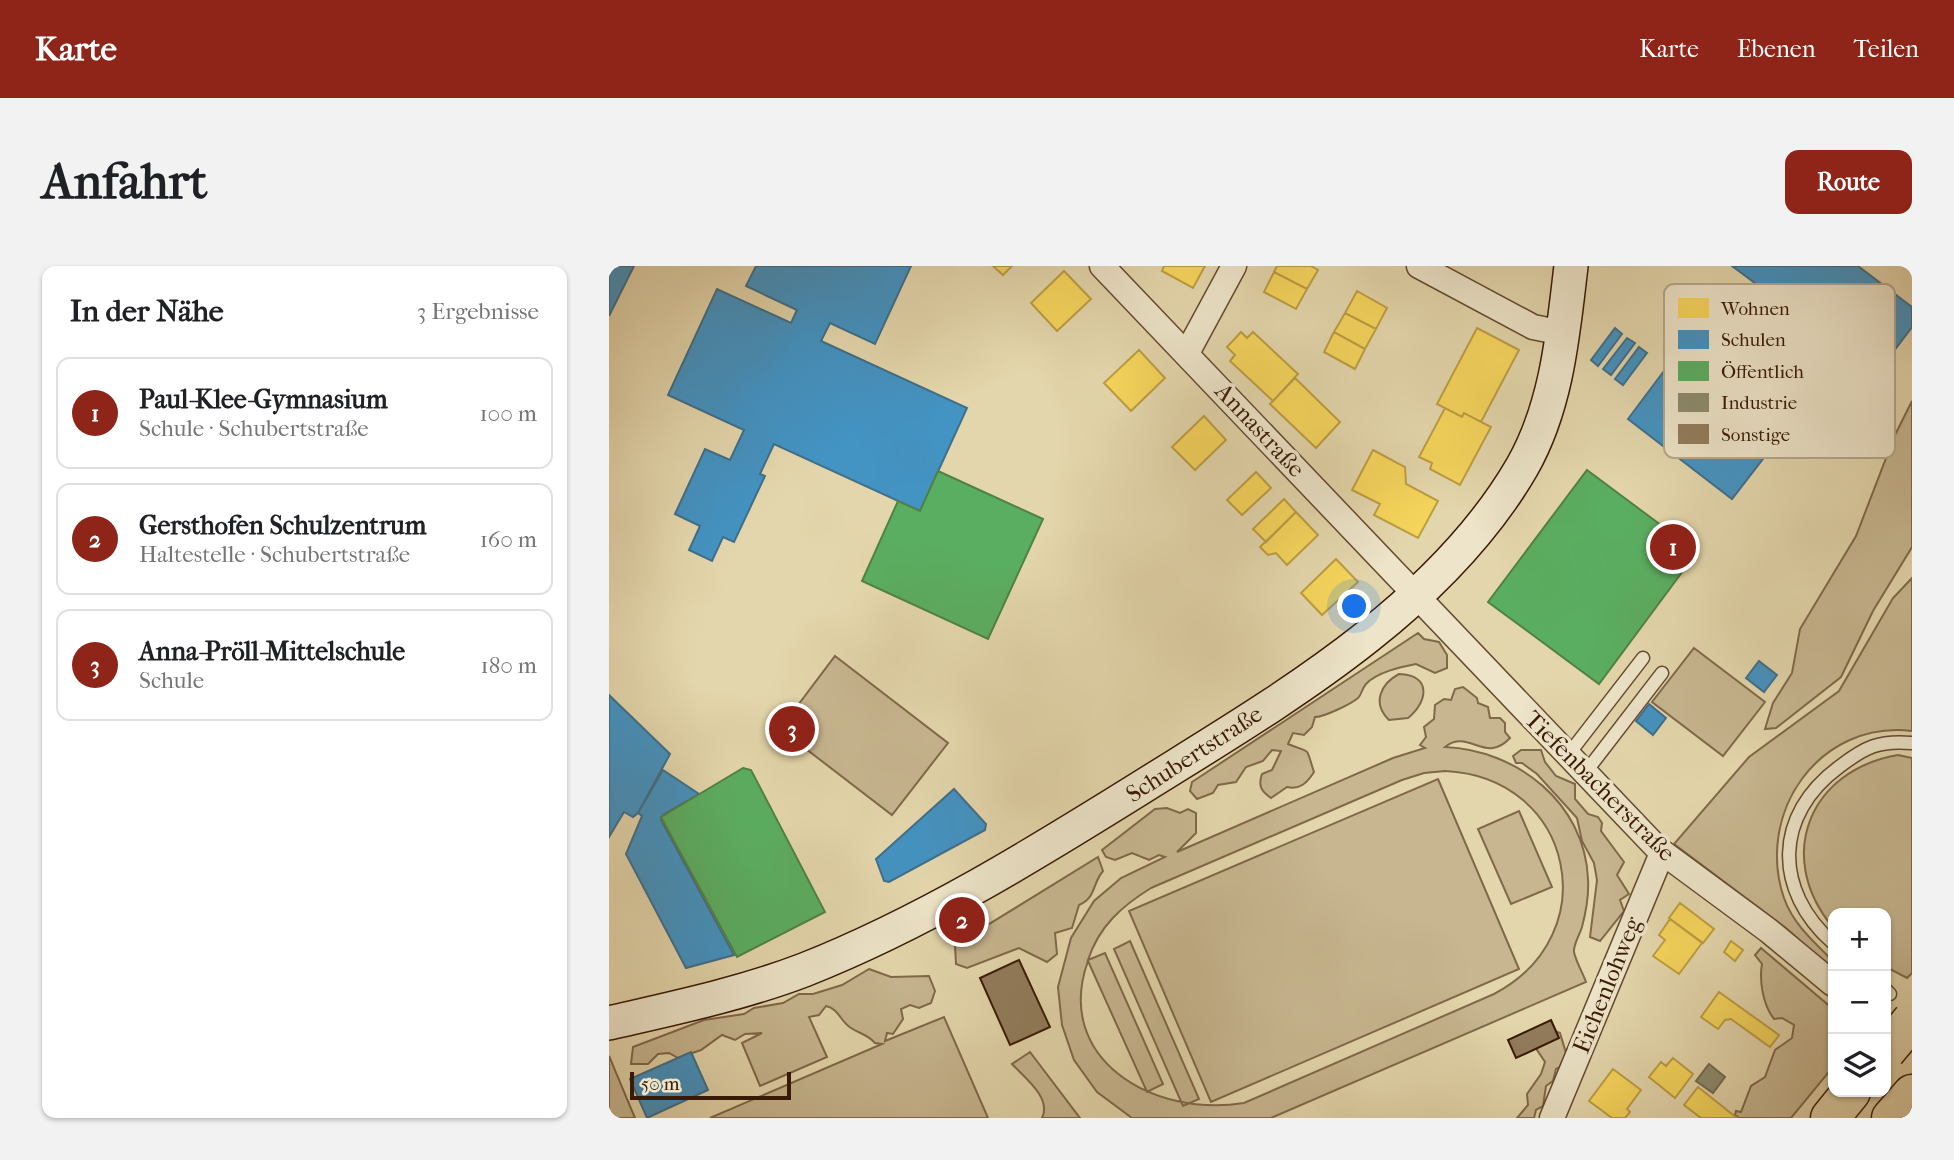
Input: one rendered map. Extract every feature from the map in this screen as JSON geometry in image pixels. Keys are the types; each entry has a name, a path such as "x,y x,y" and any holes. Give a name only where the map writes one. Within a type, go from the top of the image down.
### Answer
{"highway":[{"path":"1889,1034 1896,1001"},
{"path":"1830,1118 1847,1097"}],"street":[{"name":"Annastraße","path":"1102,266 1187,352 1416,597"},
{"path":"1187,352 1234,266"},
{"path":"1419,266 1533,327 1563,333"},
{"name":"Schubertstraße","path":"609,1023 719,997 802,970 914,920 1174,767 1299,686 1416,597 1460,552 1522,466 1547,410 1563,333 1571,266"},
{"name":"Tiefenbacherstraße","path":"1416,597 1662,853 1769,931 1828,980"},
{"name":"Eichenlohweg","path":"1552,1118 1662,853"}],"lane":[{"path":"1576,764 1643,657"},
{"path":"1576,764 1662,673"},
{"path":"1828,938 1803,911 1791,872 1789,840 1797,812 1817,783 1864,748 1892,741 1912,743"}],"shaded area":[{"path":"1912,401 1912,547 1873,611 1841,677 1776,728 1765,729 1773,703 1792,673 1800,629 1856,536 1886,458 1895,458 1895,435"},
{"path":"1912,578 1912,731 1879,732 1849,741 1823,757 1802,778 1787,805 1779,834 1777,866 1784,898 1798,924 1828,956 1828,966 1786,928 1674,844 1749,757 1839,691 1893,598"},
{"path":"1418,633 1424,639 1439,642 1447,655 1447,668 1435,673 1416,664 1383,673 1366,684 1355,701 1331,713 1315,717 1312,727 1304,735 1293,733 1288,744 1307,752 1314,772 1303,785 1287,787 1271,798 1265,793 1260,785 1262,774 1272,770 1281,751 1272,750 1263,761 1246,767 1236,782 1218,785 1213,793 1197,799 1190,791 1192,782"},
{"path":"1694,648 1765,702 1723,756 1652,702"},
{"path":"835,656 948,743 892,815 780,729"},
{"path":"1399,674 1417,679 1422,684 1423,697 1415,712 1408,718 1389,720 1381,707 1381,695 1387,683"},
{"path":"1463,687 1477,698 1478,703 1488,707 1490,718 1500,718 1505,723 1505,732 1510,738 1493,748 1462,741 1445,747 1472,750 1521,770 1542,786 1560,805 1575,827 1584,852 1588,897 1574,952 1586,982 1271,1118 1132,1118 1097,1092 1074,1060 1062,1025 1058,987 1071,938 1094,901 1121,878 1165,857 1159,855 1149,860 1132,853 1115,860 1106,857 1102,850 1155,809 1167,808 1180,813 1188,809 1196,813 1196,833 1177,852 1393,758 1425,748 1420,745 1426,737 1424,727 1434,719 1435,705 1444,699 1451,700 1455,689","holes":["1445,771 1489,780 1523,800 1547,829 1560,863 1562,899 1552,935 1530,968 1494,994 1244,1103 1209,1105 1176,1101 1148,1091 1163,1084 1105,953 1088,960 1105,927 1140,895 1402,780 1424,773","1088,961 1146,1091 1118,1074 1098,1053 1085,1026 1081,996"]},
{"path":"1521,750 1541,750 1545,762 1556,776 1575,784 1575,799 1588,814 1598,817 1602,823 1601,831 1624,862 1617,875 1629,894 1620,900 1624,911 1600,941 1590,937 1597,880 1594,863 1582,841 1577,818 1537,774 1522,763 1516,763 1513,756"},
{"path":"1898,755 1912,758 1912,973 1907,978 1891,970 1891,908 1828,908 1828,920 1814,898 1805,871 1804,844 1811,819 1823,797 1843,778 1868,764"},
{"path":"1438,779 1519,969 1211,1102 1129,911"},
{"path":"1519,811 1552,887 1511,904 1478,829"},
{"path":"1098,857 1103,871 1091,895 1079,905 1072,928 1055,933 1057,954 1047,962 1019,948 967,968 956,964 955,945"},
{"path":"1130,941 1199,1099 1183,1106 1114,949"},
{"path":"1761,948 1828,1005 1828,1073 1791,1118 1739,1118 1735,1115 1736,1111 1741,1112 1751,1086 1765,1077 1775,1050 1792,1038 1794,1025 1782,1018 1774,1019 1770,1013 1762,985 1762,964 1755,955"},
{"path":"869,969 891,977 929,976 935,991 931,1003 919,1008 910,1005 901,1009 903,1019 893,1034 887,1033 885,1041 944,1017 988,1118 710,1118 882,1044 875,1043 851,1028 834,1010 826,1006 819,1015 809,1017 827,1057 760,1086 742,1043 762,1033 745,1034 735,1040 722,1035 701,1050 678,1058 669,1053 658,1054 648,1064 631,1064 633,1047 704,1020 744,1014 754,1008 783,1003 799,994 813,994 842,985"},
{"path":"1553,1030 1560,1033 1566,1053 1560,1067 1556,1069 1553,1081 1546,1086 1543,1106 1536,1110 1534,1118 1517,1118 1528,1105 1527,1094 1541,1074 1545,1062 1537,1050 1538,1041"},
{"path":"1030,1052 1080,1118 1042,1118 1044,1110 1040,1096 1012,1064"},
{"path":"609,1056 635,1118 609,1118"}],"building: Wohnen":[{"path":"993,266 1012,266 1003,275"},
{"path":"1164,266 1205,266 1193,288 1162,271"},
{"path":"1277,266 1311,266 1318,270 1307,289 1274,272"},
{"path":"1064,271 1091,299 1057,331 1031,303"},
{"path":"1274,272 1307,289 1296,309 1264,292"},
{"path":"1357,291 1387,308 1376,329 1345,313"},
{"path":"1345,313 1376,329 1365,349 1334,332"},
{"path":"1477,328 1519,350 1481,422 1464,413 1462,417 1437,404"},
{"path":"1241,332 1247,338 1253,332 1298,374 1273,401 1230,361 1235,355 1227,347"},
{"path":"1334,332 1365,349 1355,369 1324,352"},
{"path":"1139,350 1165,378 1131,411 1104,383"},
{"path":"1295,378 1340,422 1316,448 1270,404"},
{"path":"1445,408 1462,417 1464,413 1491,427 1460,485 1430,469 1432,463 1419,457"},
{"path":"1204,416 1226,440 1195,470 1172,447"},
{"path":"1373,450 1405,467 1406,484 1438,501 1418,538 1374,515 1380,504 1352,490"},
{"path":"1256,472 1271,488 1242,515 1227,500"},
{"path":"1284,499 1296,512 1266,542 1253,529"},
{"path":"1296,512 1318,535 1287,565 1276,553 1268,555 1260,547"},
{"path":"1336,559 1358,582 1322,615 1301,593"},
{"path":"1680,903 1714,929 1703,943 1669,918"},
{"path":"1670,919 1702,943 1679,974 1653,956 1665,940 1659,935"},
{"path":"1731,941 1743,950 1735,961 1724,952"},
{"path":"1719,992 1779,1035 1770,1047 1731,1019 1725,1020 1718,1029 1701,1017"},
{"path":"1673,1058 1693,1074 1675,1098 1649,1077 1661,1062 1666,1066"},
{"path":"1613,1069 1641,1090 1627,1109 1630,1112 1625,1118 1612,1118 1589,1101"},
{"path":"1698,1087 1737,1118 1701,1118 1684,1105"}],"building: Schulen":[{"path":"609,266 634,266 609,316"},
{"path":"756,266 911,266 875,344 830,323 821,341 967,408 920,511 774,444 760,474 765,476 734,542 723,537 712,561 689,550 700,526 675,514 705,449 730,460 744,430 668,395 717,289 791,323 797,310 746,286"},
{"path":"1732,266 1858,266 1882,284 1756,284"},
{"path":"1895,294 1912,307 1912,327 1895,350"},
{"path":"1615,328 1622,334 1598,366 1591,360"},
{"path":"1627,338 1635,343 1611,375 1603,369"},
{"path":"1639,347 1647,353 1623,385 1615,379"},
{"path":"1664,371 1664,447 1628,419"},
{"path":"1679,458 1764,458 1732,499"},
{"path":"1759,661 1777,675 1764,692 1746,678"},
{"path":"609,695 670,754 638,813 633,817 624,812 609,837"},
{"path":"1649,704 1666,718 1653,735 1636,721"},
{"path":"663,770 699,794 663,815 661,820 734,955 686,968 626,854 642,816 638,813"},
{"path":"954,789 986,824 985,830 889,882 884,881 876,859"},
{"path":"691,1052 708,1090 647,1118 630,1079"}],"building: Öffentlich":[{"path":"1587,470 1697,552 1599,684 1488,602"},
{"path":"938,471 1043,519 988,639 862,581 898,501 920,511"},
{"path":"743,768 751,770 825,912 737,957 661,817"}],"building: Industrie":[{"path":"1709,1064 1725,1077 1713,1093 1696,1081"}],"building: Sonstige":[{"path":"1019,960 1050,1027 1010,1045 980,978"},
{"path":"1551,1020 1559,1038 1516,1058 1508,1040"}],"place":[{"name":"Paul-Klee-Gymnasium","path":"1673,547"},
{"name":"Anna-Pröll-Mittelschule","path":"792,729"},
{"name":"Gersthofen Schulzentrum","path":"962,920"}]}
